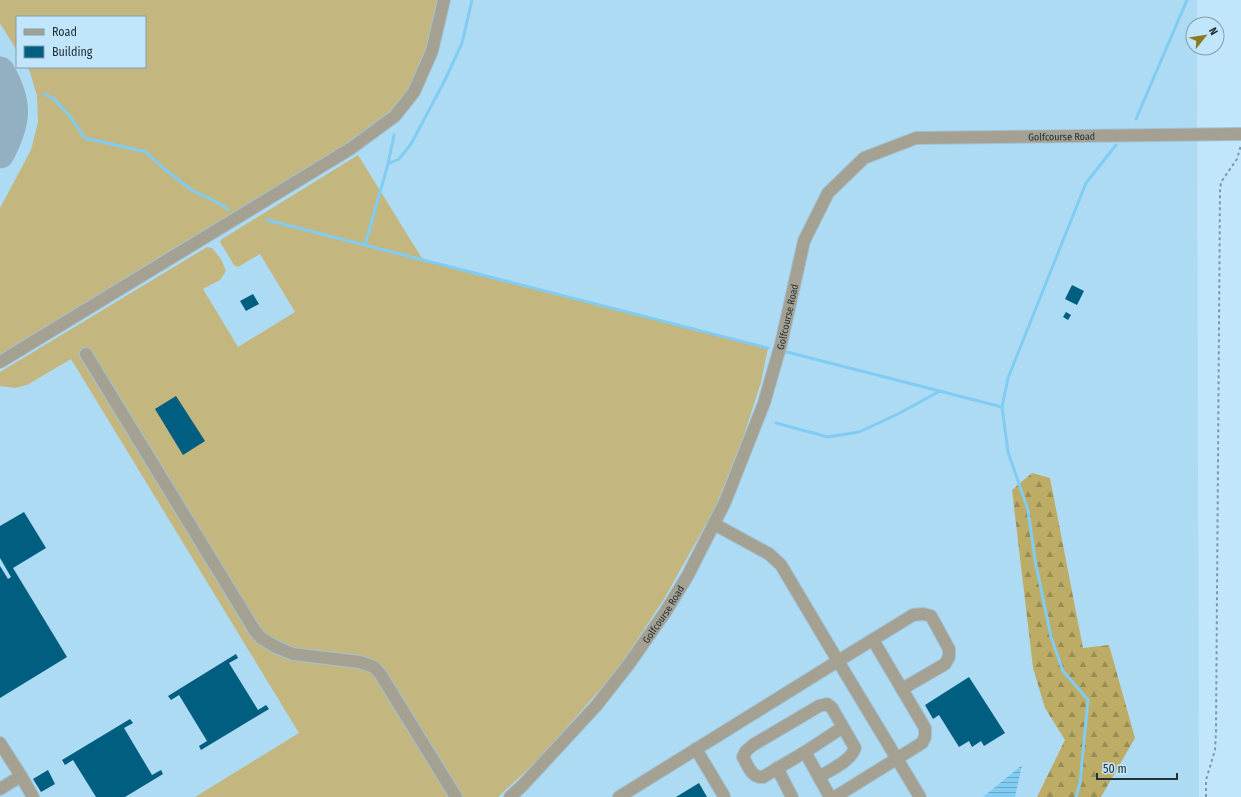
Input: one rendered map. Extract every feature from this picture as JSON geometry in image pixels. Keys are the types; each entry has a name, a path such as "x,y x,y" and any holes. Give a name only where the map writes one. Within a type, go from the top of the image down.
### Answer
{"street":[{"path":"0,362 350,149 396,116 414,92 432,51 444,0"},
{"name":"Golfcourse Road","path":"510,797 596,706 629,664 666,611 684,581 725,502 764,403 781,344 804,241 828,193 864,158 916,138 1241,134"},
{"path":"86,354 255,631 262,638 276,647 293,654 360,662 374,667 381,675 456,797"},
{"path":"714,524 769,554 781,565 920,797"},
{"path":"619,797 913,615 923,614 931,616 950,649 949,657 945,664 902,689"},
{"path":"835,797 922,743 925,737 925,728 873,640"},
{"path":"819,777 849,758 854,752 855,748 843,727 832,708 826,704 819,706 753,745 746,751 743,757 754,775 757,777 762,777 805,752 843,727"},
{"path":"0,743 33,797"},
{"path":"696,749 724,796"},
{"path":"805,752 830,797"},
{"path":"777,768 792,797"},
{"path":"0,789 21,776"}],"path":[{"path":"1206,797 1206,780 1215,750 1216,732 1220,191 1222,182 1237,158 1241,146 1241,134"}],"shaded area":[{"path":"0,0 1197,0 1197,16 1185,16 1185,56 1197,56 1199,797 0,797"},
{"path":"0,0 439,0 425,58 411,85 396,107 371,129 0,356 0,208 31,150 38,122 37,96 28,68 146,68 146,16 16,16 16,49 0,23"},
{"path":"358,155 423,260 768,348 761,382 743,438 715,508 664,599 618,669 540,758 498,797 195,797 299,733 71,359 27,385 15,388 0,386 0,372 207,247 212,248 221,259 226,271 220,280 203,289 238,347 295,312 260,254 238,267 234,265 220,242 222,239"},
{"path":"1022,765 1015,797 983,797"}],"green space":[{"path":"1032,473 1050,478 1083,648 1109,645 1135,738 1101,797 1037,797 1065,740 1045,708 1033,668 1012,490"}],"building":[{"path":"1072,285 1084,291 1077,305 1065,299"},
{"path":"253,294 259,304 246,311 240,301"},
{"path":"1066,312 1071,315 1068,320 1063,317"},
{"path":"176,396 205,441 183,455 155,409"},
{"path":"24,512 46,548 13,568 67,657 0,698 0,566 8,579 11,577 0,558 0,526"},
{"path":"236,654 238,658 229,663 258,710 266,705 269,709 201,750 199,746 207,741 179,695 171,700 168,696"},
{"path":"969,677 1005,733 984,746 981,741 972,747 969,741 959,747 939,715 933,719 925,705"},
{"path":"130,719 133,723 124,728 152,775 161,770 163,774 125,797 96,797 73,760 65,765 62,760"},
{"path":"48,770 55,784 41,792 33,779"},
{"path":"699,783 707,797 676,797"}],"waterway":[{"path":"365,245 388,164 399,159 411,144 445,80 462,43 472,0"},
{"path":"1136,119 1187,0"},
{"path":"44,94 54,99 69,115 85,138 146,152 163,168 193,191 228,209"},
{"path":"388,164 394,135"},
{"path":"1076,797 1080,783 1088,700 1063,671 1051,637 1035,560 1028,510 1008,452 1002,407 1008,378 1086,183 1116,145"},
{"path":"267,220 768,348"},
{"path":"787,352 1002,407"},
{"path":"776,423 828,437 859,432 898,414 940,391"}],"taxiway":[{"path":"0,71 10,93 14,112 10,132 0,154"}]}
